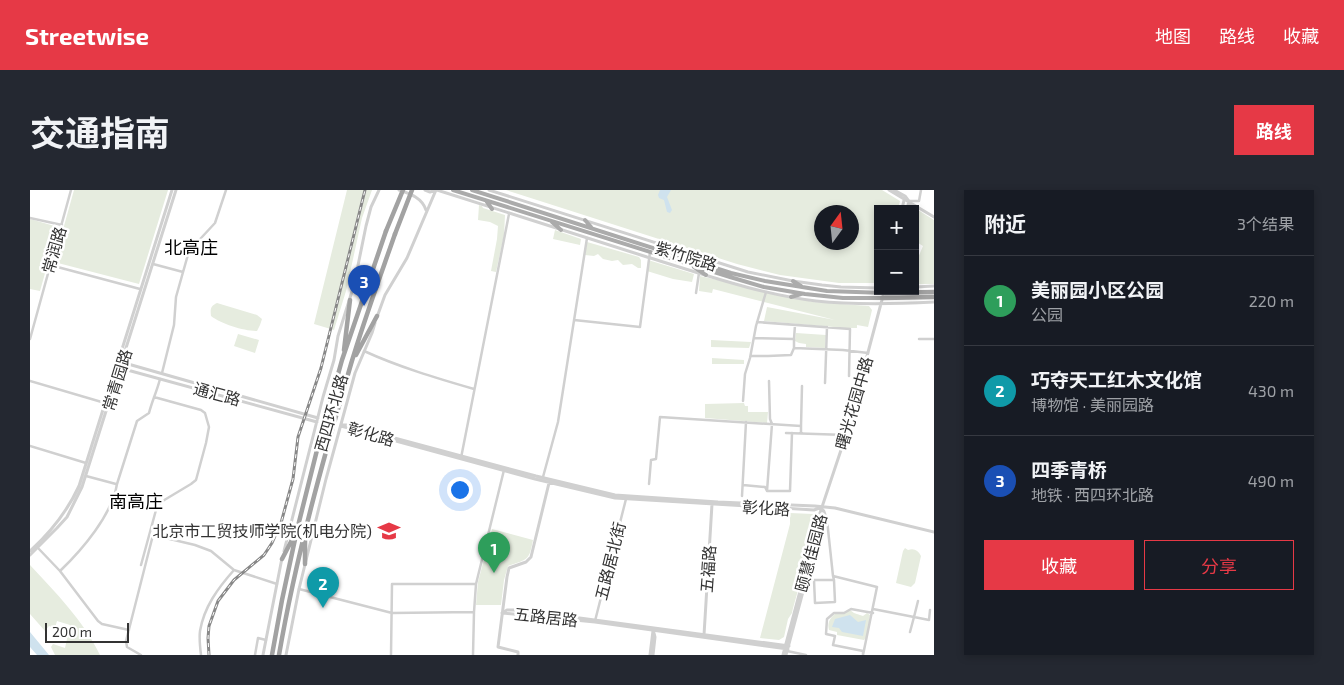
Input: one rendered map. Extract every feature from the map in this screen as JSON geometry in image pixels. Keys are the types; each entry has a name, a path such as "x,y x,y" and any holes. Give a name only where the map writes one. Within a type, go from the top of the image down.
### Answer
{"highway":[{"name":"西四环北路","path":"272,655 297,530 317,450 342,360 401,190"},
{"name":"西四环北路","path":"279,655 288,601 304,531 351,362 412,190"},
{"name":"紫竹院路","path":"919,292 934,292"},
{"name":"紫竹院路","path":"908,295 934,297"},
{"path":"342,360 350,300"},
{"path":"351,362 361,348 377,316"},
{"path":"282,559 297,530"},
{"path":"304,531 305,564"}],"main road":[{"name":"紫竹院路","path":"454,190 550,221 651,247 690,265 764,287 834,297 874,294"},
{"name":"紫竹院路","path":"472,190 765,281 827,291 874,293"},
{"path":"485,200 492,208"},
{"path":"585,220 593,228"},
{"path":"550,221 561,230"},
{"path":"690,265 706,275"},
{"path":"793,281 805,288"},
{"path":"792,297 805,294"}],"street":[{"name":"常润路","path":"30,339 71,190"},
{"name":"常青园路","path":"30,556 67,517 86,476 172,190"},
{"name":"常青园路","path":"120,362 176,190"},
{"path":"162,373 174,325 176,297 189,251 215,223 226,190"},
{"path":"378,192 384,190"},
{"path":"401,190 417,197 423,202 426,210"},
{"name":"紫竹院路","path":"425,190 430,192 436,190 699,273 766,292 839,303 934,302"},
{"name":"西四环北路","path":"286,655 305,564 355,372 372,333 385,295 407,258 436,190"},
{"name":"紫竹院路","path":"489,190 585,220 651,247 748,272 793,281 840,287 874,288"},
{"path":"888,190 906,199 918,201 921,190"},
{"path":"894,190 934,217"},
{"name":"西四环北路","path":"263,655 282,559 334,360 340,329 354,285 366,226 371,207 378,192"},
{"path":"904,205 906,199"},
{"path":"906,199 907,205"},
{"path":"462,457 509,214"},
{"path":"30,218 62,225"},
{"path":"543,479 558,422 587,238"},
{"path":"574,320 640,327 648,257 651,247"},
{"path":"152,263 183,272"},
{"path":"50,265 142,289"},
{"path":"696,293 699,273"},
{"path":"919,287 934,286"},
{"path":"743,401 745,374 766,292"},
{"name":"曙光花园中路","path":"823,507 846,435 883,295"},
{"path":"758,322 850,329 849,376"},
{"path":"751,356 791,355 794,348 795,325"},
{"path":"826,383 827,327"},
{"path":"754,338 794,339"},
{"path":"919,339 934,339"},
{"path":"794,348 868,353"},
{"path":"364,351 387,362 474,389"},
{"name":"通汇路","path":"120,362 317,420"},
{"name":"通汇路","path":"119,367 317,420"},
{"path":"60,571 76,555 103,520 115,492 137,421 149,413 160,379"},
{"path":"30,381 108,404"},
{"path":"767,491 772,424 770,418 769,381"},
{"path":"801,433 802,386"},
{"path":"141,565 156,510 161,502 196,480 209,428 205,413 201,410 154,397"},
{"name":"常青园路","path":"30,551 53,529 68,508 80,486 108,404"},
{"path":"649,484 651,460 656,459 660,417 800,426"},
{"path":"742,496 746,422"},
{"name":"彰化路","path":"341,426 543,479 615,495 814,510 823,507 835,508 934,532"},
{"path":"786,433 846,435"},
{"path":"767,491 790,491 792,433"},
{"path":"30,446 87,463"},
{"path":"473,655 476,584 505,469"},
{"path":"86,476 116,484"},
{"name":"彰化路","path":"543,479 549,483 614,498 713,503"},
{"path":"518,655 518,652 498,647 509,568 526,562 531,557 549,483"},
{"path":"743,485 765,486 767,491"},
{"name":"五路居北街","path":"595,621 626,499"},
{"name":"五福路","path":"704,636 713,503"},
{"path":"823,507 834,578 835,602 815,603 814,580 834,578 877,587 863,655"},
{"name":"颐慧佳园路","path":"786,650 816,535 819,516 823,507"},
{"path":"142,655 127,647 126,641 154,535 211,551 234,570 277,584"},
{"path":"38,548 60,571 98,621 102,624 129,630"},
{"path":"201,655 200,633 210,601 217,589 234,570"},
{"path":"391,655 392,584 476,584"},
{"path":"299,589 392,613 474,612"},
{"path":"910,632 918,601"},
{"path":"863,655 863,651 833,645 835,636 826,634 826,618 834,613 844,613 851,609 872,613"},
{"path":"873,609 929,620 930,610"},
{"name":"五路居路","path":"502,613 595,621 704,636 786,650"},
{"path":"651,655 655,638 654,629"},
{"path":"255,655 258,638 266,640"},
{"path":"786,650 806,655"}],"shaded area":[{"path":"74,190 168,190 139,284 54,262"},
{"path":"347,190 372,190 362,218 346,291 334,330 314,324"},
{"path":"506,190 882,190 900,201 899,205 874,205 874,283 839,283 780,275 737,264"},
{"path":"479,205 505,215 504,235 496,272 491,271 498,226 490,222 478,220"},
{"path":"919,211 934,220 934,284 919,284 919,256 923,246 919,244"},
{"path":"30,219 58,227 40,291 30,289"},
{"path":"555,230 581,239 580,245 553,239"},
{"path":"587,242 639,257 641,268 632,264 623,265 618,260 603,259 598,254 594,256 585,255"},
{"path":"648,260 694,274 692,282 673,279 647,271"},
{"path":"700,276 813,302 869,306 872,310 868,327 857,325 857,328 845,328 764,321 767,307 835,320 713,289 712,293 699,291"},
{"path":"217,303 257,315 262,319 257,331 233,326 211,316 211,308"},
{"path":"796,333 826,335 825,348 806,347 806,344 795,341"},
{"path":"238,334 259,340 255,353 234,346"},
{"path":"711,340 751,342 749,348 711,347"},
{"path":"712,358 744,360 744,364 712,364"},
{"path":"744,403 745,406 748,406 748,412 768,412 767,423 705,418 705,404"},
{"path":"790,513 813,514 814,521 810,546 784,637 779,640 760,638 790,524"},
{"path":"492,529 533,540 532,547 529,556 520,562 508,566 501,605 476,605 478,582"},
{"path":"905,548 916,550 921,556 915,583 911,587 896,583"},
{"path":"30,565 86,630 100,655 55,655 51,647 53,644 65,648 70,625 57,621 55,628 49,626 45,631 30,614"},
{"path":"850,610 863,616 867,613 870,615 867,637 864,640 837,635 837,632 829,630 830,619 835,614"}],"water":[{"path":"660,190 671,190 667,197 672,210 670,213 667,212 664,200 659,198"},
{"path":"850,615 858,622 866,620 863,636 842,632 839,628 832,627 835,619"},
{"path":"30,632 49,655 37,655 30,647"}],"railway":[{"path":"209,655 209,626 218,601 234,580 264,555 281,523 293,479 298,437 321,368 365,190"}],"place":[{"name":"四季青桥","path":"364,306"},
{"name":"北京市工贸技师学院(机电分院)","path":"389,531"},
{"name":"美丽园小区公园","path":"494,573"},
{"name":"巧夺天工红木文化馆","path":"323,608"}],"district":[{"name":"北高庄","path":"191,248"},
{"name":"南高庄","path":"136,502"}]}
